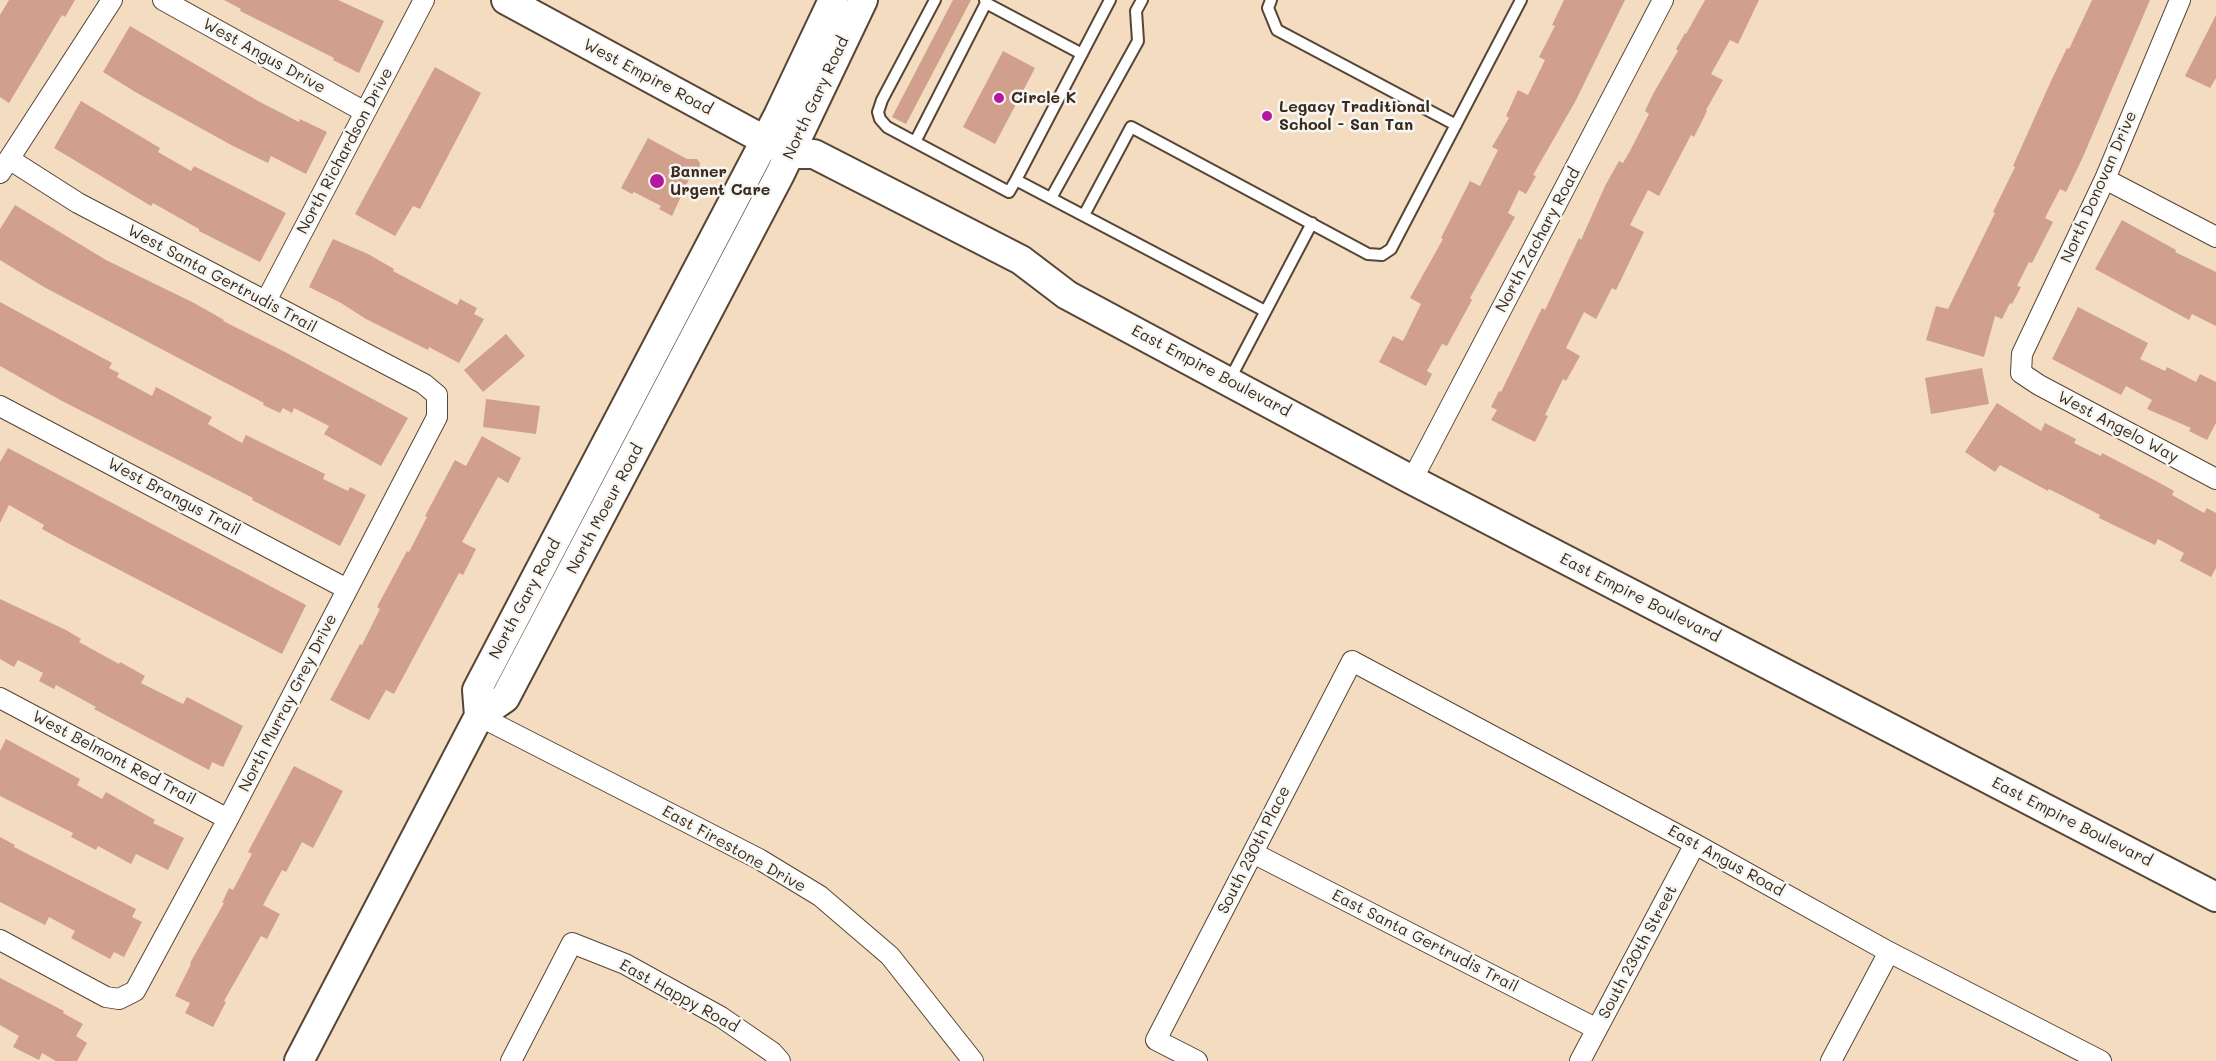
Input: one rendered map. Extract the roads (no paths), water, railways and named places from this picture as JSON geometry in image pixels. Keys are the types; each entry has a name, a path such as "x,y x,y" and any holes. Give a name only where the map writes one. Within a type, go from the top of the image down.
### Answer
{"main road":[{"name":"West Empire Road","path":"506,0 778,147"},
{"path":"778,147 833,0"},
{"name":"North Gary Road","path":"299,1061 479,716 477,690 778,147 863,0"},
{"name":"North Gary Road","path":"720,292 778,147"},
{"name":"East Empire Boulevard","path":"778,147 807,171 1011,277 1067,295 1412,480 2216,897"},
{"name":"North Moeur Road","path":"479,716 505,698 720,292"}],"street":[{"path":"4,166 112,0"},
{"name":"West Angus Drive","path":"163,0 365,112"},
{"name":"North Richardson Drive","path":"266,302 424,0"},
{"name":"North Zachary Road","path":"1412,480 1664,0"},
{"name":"North Donovan Drive","path":"2021,373 2022,354 2105,178 2180,0"},
{"name":"West Santa Gertrudis Trail","path":"4,166 424,384 437,395"},
{"path":"2105,178 2216,237"},
{"name":"West Angelo Way","path":"2021,373 2039,385 2216,479"},
{"name":"North Murray Grey Drive","path":"0,940 106,997 119,999 135,991 228,819 437,417 437,395"},
{"name":"West Brangus Trail","path":"0,406 348,589"},
{"name":"East Angus Road","path":"1352,661 1695,844 1889,952 2101,1061"},
{"name":"South 230th Place","path":"1197,1061 1156,1040 1352,661"},
{"name":"West Belmont Red Trail","path":"0,698 228,819"},
{"name":"East Firestone Drive","path":"479,716 759,860 820,896 890,956 972,1061"},
{"name":"South 230th Street","path":"1580,1061 1695,844"},
{"name":"East Santa Gertrudis Trail","path":"1253,853 1597,1029"},
{"name":"East Happy Road","path":"511,1061 572,943 626,964 722,1017 772,1052 780,1061"},
{"path":"1831,1061 1889,952"}],"lane":[{"path":"936,0 882,100 878,112 880,119 887,127 1009,192 1110,0"},
{"path":"1052,198 1138,41 1136,11 1142,0"},
{"path":"1271,0 1268,8 1277,30 1456,125"},
{"path":"1084,216 1131,127 1368,254 1382,255 1391,249 1521,0"},
{"path":"915,142 986,1 1082,54"},
{"path":"1016,180 1265,311"},
{"path":"1229,380 1312,223"}],"place":[{"name":"Circle K","path":"999,98"},
{"name":"Legacy Traditional School - San Tan","path":"1267,116"},
{"name":"Banner Urgent Care","path":"657,181"}]}
